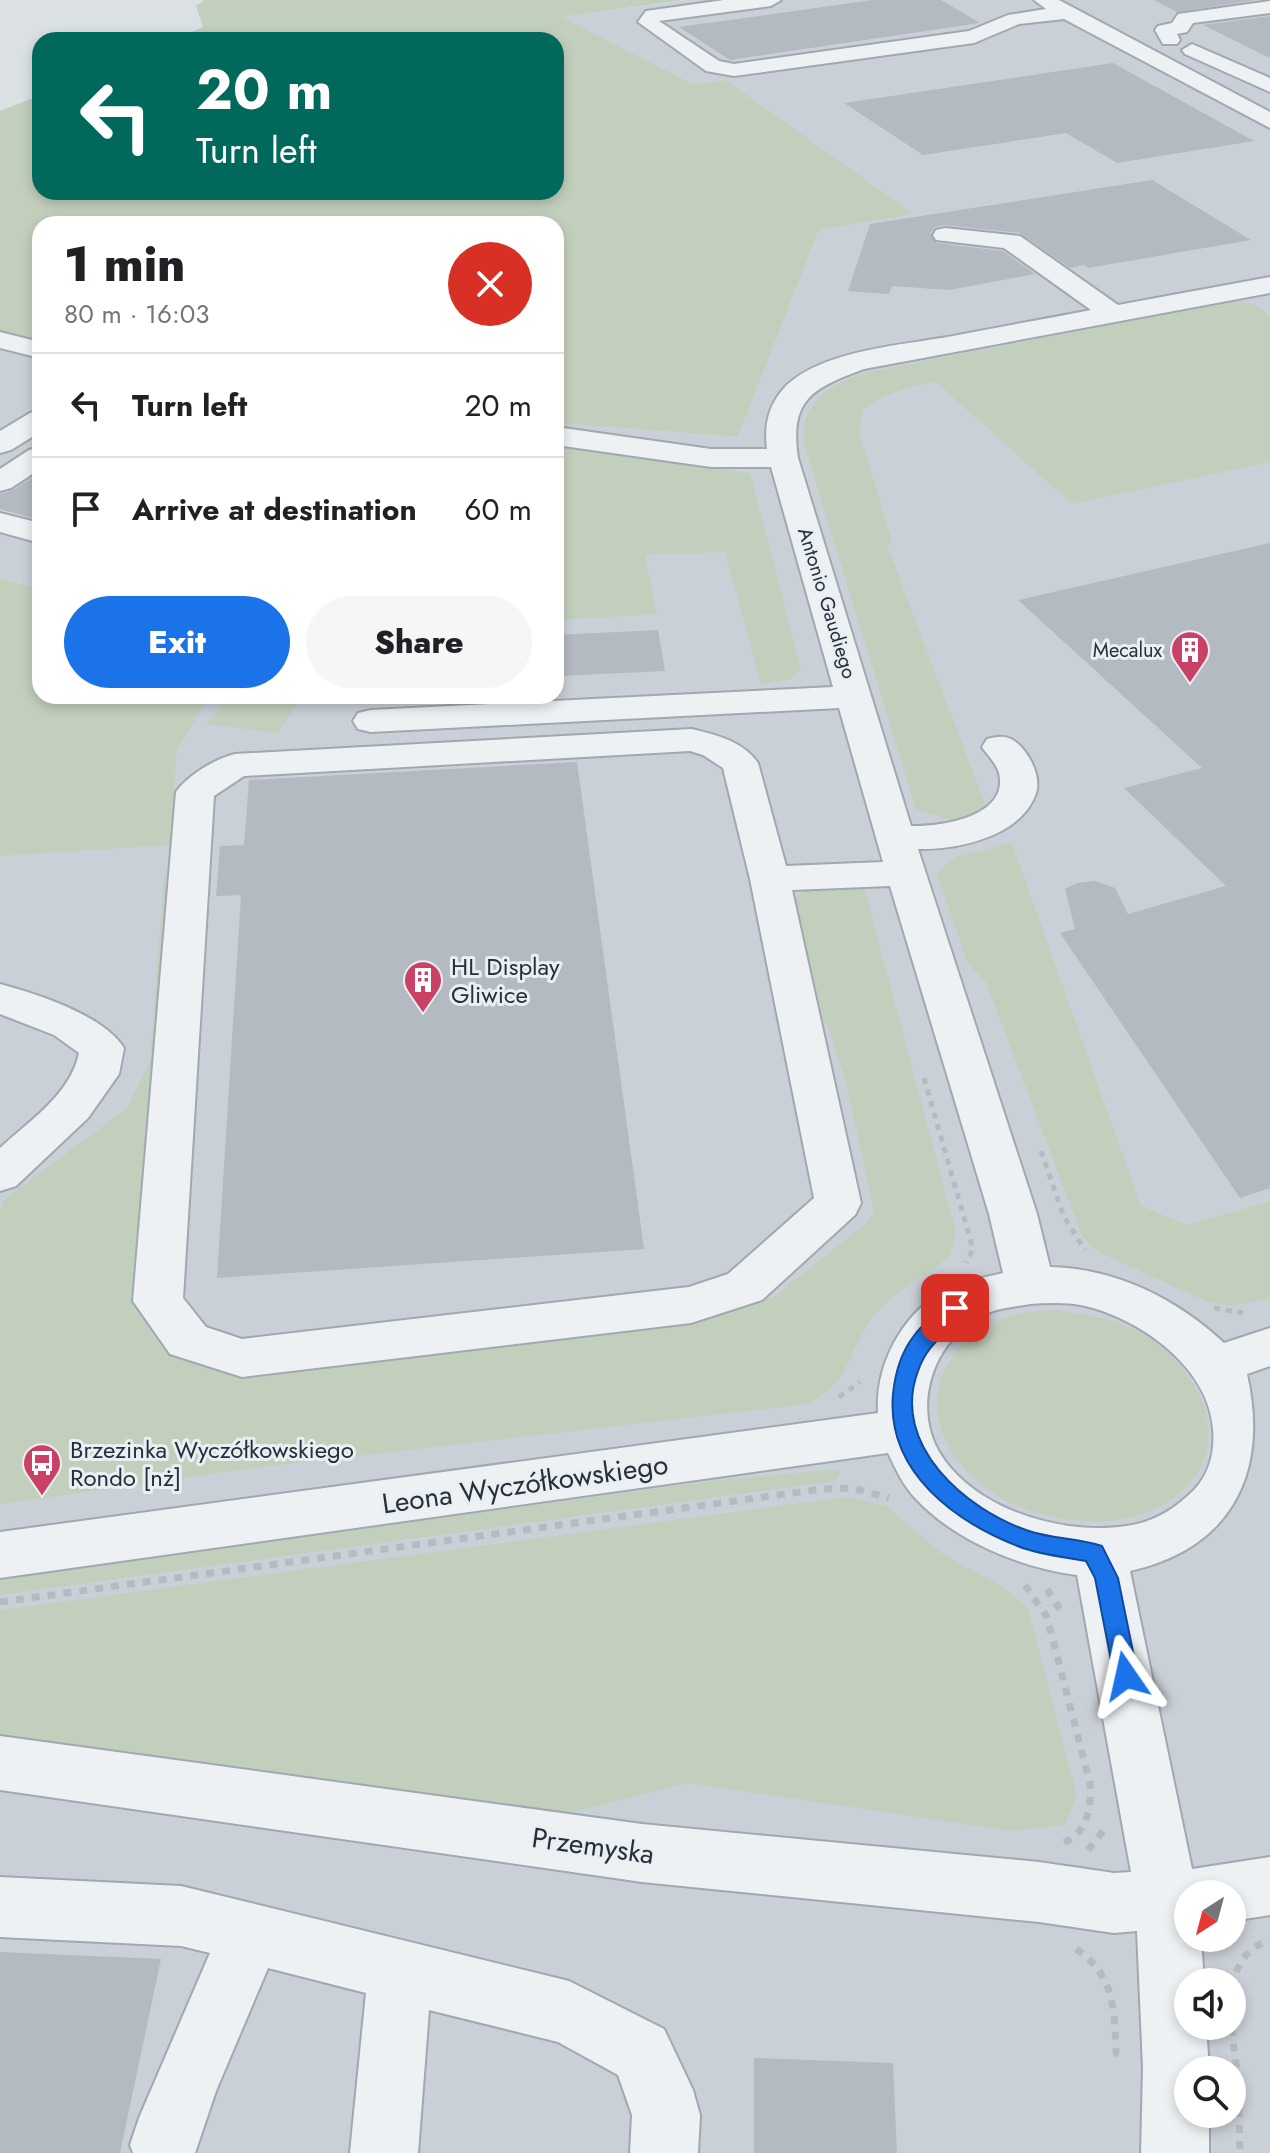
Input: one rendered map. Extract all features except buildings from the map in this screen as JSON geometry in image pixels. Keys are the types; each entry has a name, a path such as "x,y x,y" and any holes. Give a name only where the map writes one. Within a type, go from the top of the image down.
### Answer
{"street":[{"path":"771,0 653,15 648,22 713,67 734,70 974,37 1015,19 1068,12"},
{"path":"1047,0 1270,121"},
{"path":"1170,40 1165,30 1180,28 1185,18 1270,7"},
{"path":"1130,45 1170,40 1270,86"},
{"path":"945,235 1011,241 1112,313"},
{"path":"1254,288 1270,311"},
{"name":"Antonio Gaudiego","path":"1030,1286 1013,1214 901,855 783,458 778,436 785,403 796,390 828,372 888,354 1254,288"},
{"path":"0,340 32,348"},
{"path":"0,418 32,399"},
{"path":"0,444 32,424"},
{"path":"564,437 711,458 783,458"},
{"path":"0,482 32,461"},
{"path":"0,522 32,531"},
{"path":"371,721 855,697"},
{"path":"692,740 716,747 740,763 770,879 838,1203 745,1287 691,1305 242,1358 188,1341 158,1301 195,792 212,777 235,765 692,740"},
{"path":"770,879 901,855 991,820 1017,799 1021,780 1016,762 1000,747"},
{"path":"0,998 69,1025 102,1048 97,1074 72,1107 0,1175"},
{"path":"1030,1286 1094,1290 1147,1310 1187,1335 1218,1364 1237,1396 1244,1435 1241,1453 1225,1493 1196,1520 1169,1536 1134,1547 1094,1553 1026,1540 977,1517 935,1484 921,1468 907,1430 902,1393 912,1354 933,1326 955,1308 984,1295 1030,1286"},
{"path":"1218,1364 1262,1328"},
{"name":"Leona Wyczółkowskiego","path":"0,1555 907,1430"},
{"path":"1094,1553 1109,1591 1185,1880"},
{"name":"Przemyska","path":"0,1763 642,1853 1039,1892 1114,1903 1174,1898"},
{"name":"Przemyska","path":"1246,1889 1270,1886"},
{"path":"0,1907 181,1916 569,2013 641,2052 660,2090 666,2115 664,2153"},
{"path":"164,2145 175,2106 238,1968 249,1932"},
{"path":"1175,2153 1176,2068 1185,1952"},
{"path":"384,2153 400,1972"}],"path":[{"path":"1037,1142 1076,1241 1094,1257"},
{"path":"1203,1304 1239,1314 1262,1328"},
{"path":"862,1475 867,1490"},
{"path":"0,1602 822,1489 843,1487 867,1490 887,1496 897,1503"},
{"path":"1014,1576 1036,1599 1047,1617 1090,1783 1092,1808 1085,1828 1069,1842 1046,1848"},
{"path":"1042,1581 1063,1616"},
{"path":"1076,1858 1093,1847 1110,1817"},
{"path":"1234,2056 1236,1967 1249,1948 1270,1940"},
{"path":"1071,1947 1088,1956 1105,1972 1113,1991 1116,2053 1133,2057"},
{"path":"1238,2128 1240,2153"}],"shaded area":[{"path":"689,0 1270,0 1270,2153 0,2153 0,335 32,342 32,704 564,704 564,424 738,437 819,230 912,214 726,80 693,84 560,17"}],"green space":[{"path":"204,0 684,0 561,17 693,84 726,80 913,214 819,230 738,437 564,424 564,216 32,216 32,342 0,335 0,111 32,98 32,200 564,200 564,32 191,32 203,27 196,6"},
{"path":"1233,300 1252,304 1270,315 1270,462 1072,504 936,382 898,392 862,410 860,436 892,540 887,545 991,820 956,822 916,809 804,444 806,419 811,408 826,392 859,374"},
{"path":"564,445 750,473 801,669 791,679 761,684 725,552 645,555 657,614 564,620"},
{"path":"0,578 32,588 32,704 204,704 177,750 170,845 0,856"},
{"path":"223,704 297,704 277,733 207,724"},
{"path":"1012,843 1141,1206 1188,1225 1270,1201 1270,1298 1231,1306 1206,1301 1100,1253 1083,1239 986,982 967,962 937,873 956,857"},
{"path":"177,874 147,1321 152,1333 167,1350 188,1362 223,1371 729,1311 774,1297 866,1223 874,1212 847,1087 829,1029 812,1008 792,902 804,889 864,887 956,1232 950,1257 886,1303 861,1335 846,1368 832,1387 807,1404 254,1468 0,1504 0,1210 5,1199 127,1108 150,1061 164,875"},
{"path":"1055,1310 1107,1319 1137,1331 1161,1347 1181,1366 1196,1388 1206,1412 1209,1437 1204,1461 1190,1483 1157,1508 1137,1516 1106,1521 1070,1520 1040,1514 986,1488 954,1455 942,1431 937,1407 940,1384 949,1362 964,1342 986,1327 1013,1315"},
{"path":"840,1471 836,1481 0,1595 0,1578 703,1482"},
{"path":"847,1497 886,1506 944,1555 1002,1586 1028,1608 1077,1796 1065,1825 1011,1831 687,1783 563,1815 0,1736 0,1610"}],"place":[{"name":"Mecalux","path":"1190,684"},
{"name":"HL Display Gliwice","path":"423,1014"},
{"name":"Brzezinka Wyczółkowskiego Rondo [nż]","path":"42,1497"}],"route":[{"path":"955,1308 933,1326 921,1341 912,1354 906,1374 902,1411 913,1451 921,1468 935,1484 977,1517 1026,1540 1094,1553 1106,1578 1126,1676"}]}
